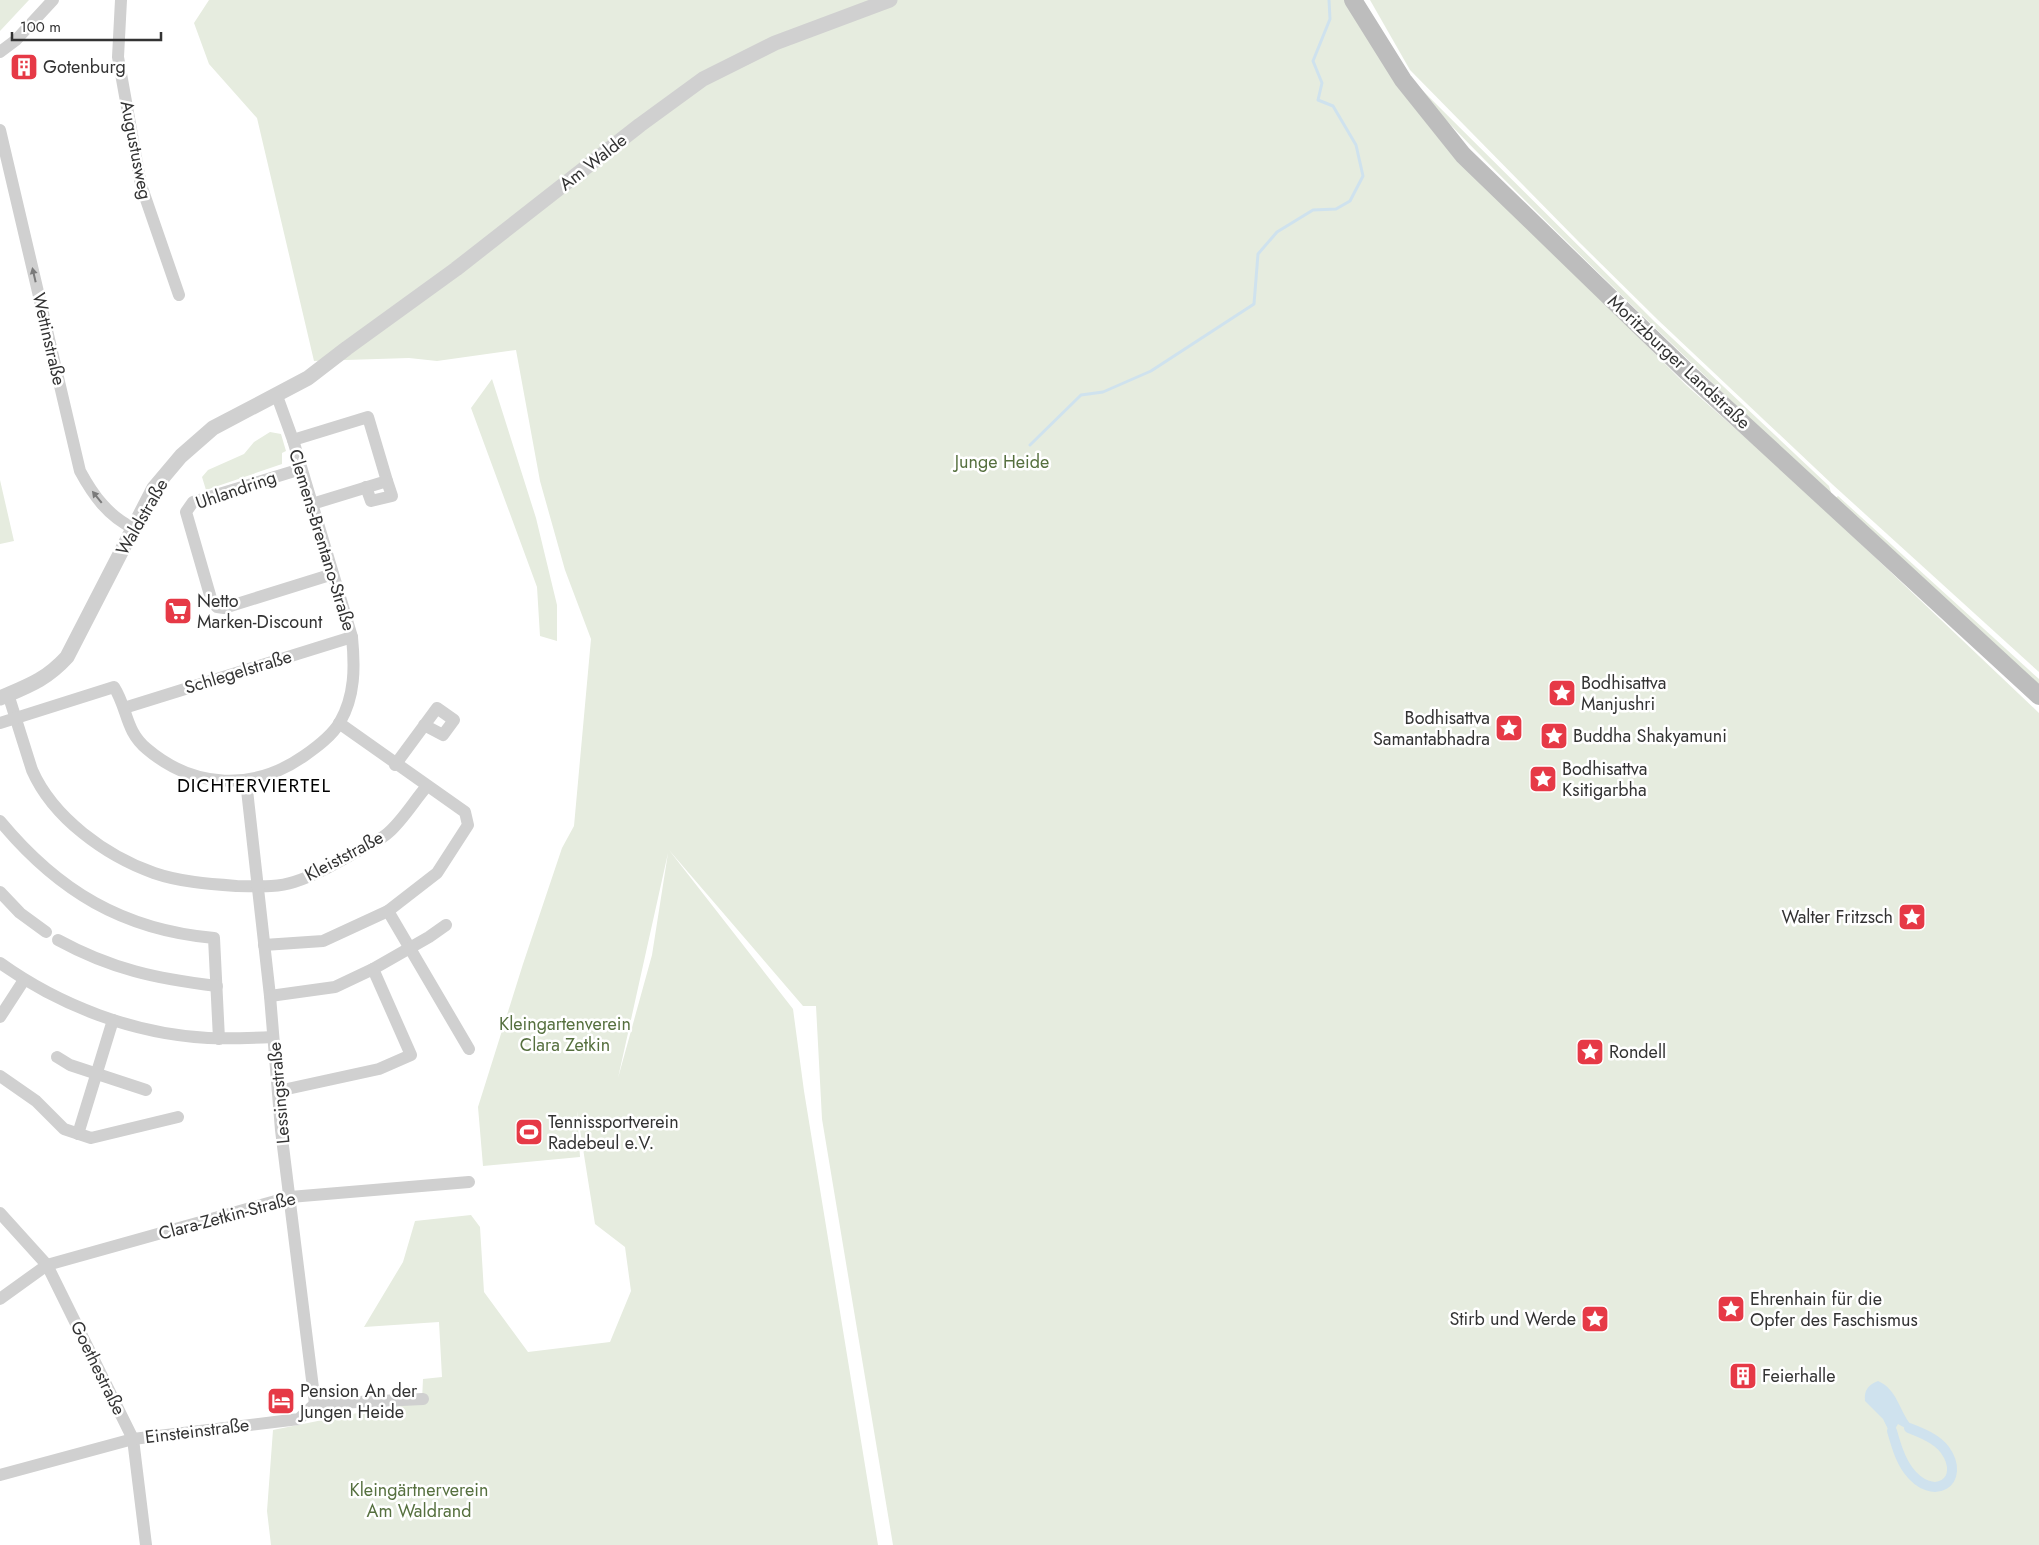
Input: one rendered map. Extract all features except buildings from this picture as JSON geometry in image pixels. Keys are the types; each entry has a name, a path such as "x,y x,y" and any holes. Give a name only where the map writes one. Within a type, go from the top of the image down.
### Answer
{"main road":[{"name":"Moritzburger Landstraße","path":"1353,0 1403,80 1463,155 1688,372 2039,696"}],"street":[{"path":"0,52 16,40 53,0"},
{"name":"Augustusweg","path":"120,0 118,57 141,184 179,295"},
{"name":"Am Walde","path":"321,369 456,269 640,124 703,79 775,43 890,0"},
{"name":"Wettinstraße","path":"0,130 80,471 97,499 120,522 133,528"},
{"name":"Waldstraße","path":"4,696 42,680 55,671 67,657 154,488 181,456 213,428 277,396 321,369"},
{"name":"Clemens-Brentano-Straße","path":"16,718 114,686 124,708 131,731 146,748 162,760 189,774 215,781 246,781 293,764 318,746 340,723 350,698 355,670 352,638 302,469 277,396"},
{"path":"293,440 368,417 387,481 312,504"},
{"name":"Uhlandring","path":"302,469 193,502 188,507 186,512 212,602 217,608 224,608 333,574"},
{"name":"Schlegelstraße","path":"124,708 352,638"},
{"name":"Kleiststraße","path":"4,696 16,718 36,781 59,810 81,831 126,861 155,873 191,882 258,887 292,883 333,865 388,834 427,786"},
{"path":"0,723 16,718"},
{"path":"264,945 323,941 388,911 437,873 468,825 468,818 465,812 396,765 340,723"},
{"path":"396,765 424,726"},
{"name":"Lessingstraße","path":"246,781 270,996 278,1091 316,1404"},
{"path":"0,821 36,861 56,878 93,904 141,924 184,935 214,938 219,1039"},
{"path":"0,892 20,913 46,932"},
{"path":"388,911 469,1049"},
{"path":"270,996 334,987 410,949 446,925"},
{"path":"58,940 84,954 125,969 170,981 216,986"},
{"path":"0,963 24,980 82,1009 144,1030 219,1039 273,1037"},
{"path":"278,1091 379,1069 411,1055 373,969"},
{"path":"0,1017 24,980"},
{"path":"78,1134 113,1020"},
{"path":"57,1057 70,1065 146,1090"},
{"path":"0,1076 36,1101 64,1129 91,1138 178,1117"},
{"name":"Clara-Zetkin-Straße","path":"0,1299 47,1265 290,1197 469,1182"},
{"name":"Goethestraße","path":"0,1213 47,1265 133,1439 146,1545"},
{"path":"316,1404 422,1399"},
{"name":"Einsteinstraße","path":"0,1476 133,1439 299,1419 316,1404"}],"green space":[{"path":"0,0 29,0 0,31"},
{"path":"209,0 1344,0 1361,29 1516,214 1686,385 1799,485 2039,713 2039,1545 893,1545 822,1119 816,1006 803,1006 669,850 793,1009 804,1091 878,1545 271,1545 267,1511 273,1430 422,1400 423,1379 442,1377 439,1322 364,1327 403,1262 415,1221 471,1215 480,1227 484,1292 528,1352 610,1342 631,1291 625,1247 595,1224 577,1111 580,1157 483,1166 478,1107 562,848 574,826 591,639 565,570 540,481 516,350 437,361 409,358 314,361 257,118 209,64 194,23","holes":["668,853 652,955 618,1078"]},
{"path":"1370,0 2039,0 2039,672 1832,484 1658,320 1579,242 1410,70"},
{"path":"1414,87 1419,87 1655,322 1829,486 1831,492 1828,493 1619,293"},
{"path":"492,379 536,518 557,605 557,641 540,636 537,587 471,408"},
{"path":"270,432 281,434 286,451 282,453 282,464 206,490 202,477 208,470 244,454 254,442"},
{"path":"0,480 14,541 0,544"},
{"path":"1838,496 2039,679 2039,687 1834,499"}],"water":[{"path":"1878,1381 1894,1394 1911,1425 1907,1429 1898,1424 1895,1429 1889,1431 1883,1419 1865,1401 1867,1388"}],"waterway":[{"path":"1030,445 1081,395 1103,392 1151,371 1254,304 1258,254 1277,232 1313,210 1336,209 1350,201 1363,176 1356,145 1333,106 1318,100 1322,83 1313,61 1330,19 1329,0"},
{"path":"1892,1431 1908,1470 1927,1486 1936,1487 1944,1484 1950,1479 1952,1471 1951,1461 1945,1450 1934,1440 1909,1428"}],"place":[{"name":"Gotenburg","path":"24,67"},
{"name":"Netto Marken-Discount","path":"178,611"},
{"name":"Bodhisattva Manjushri","path":"1562,693"},
{"name":"Bodhisattva Samantabhadra","path":"1509,728"},
{"name":"Buddha Shakyamuni","path":"1554,736"},
{"name":"Bodhisattva Ksitigarbha","path":"1543,779"},
{"name":"Walter Fritzsch","path":"1912,917"},
{"name":"Rondell","path":"1590,1052"},
{"name":"Tennissportverein Radebeul e.V.","path":"529,1132"},
{"name":"Ehrenhain für die Opfer des Faschismus","path":"1731,1309"},
{"name":"Stirb und Werde","path":"1595,1319"},
{"name":"Feierhalle","path":"1743,1376"},
{"name":"Pension An der Jungen Heide","path":"281,1401"}],"district":[{"name":"DICHTERVIERTEL","path":"254,785"}],"park label":[{"name":"Junge Heide","path":"1002,462"},
{"name":"Kleingartenverein Clara Zetkin","path":"565,1034"},
{"name":"Kleingärtnerverein Am Waldrand","path":"419,1500"}]}
